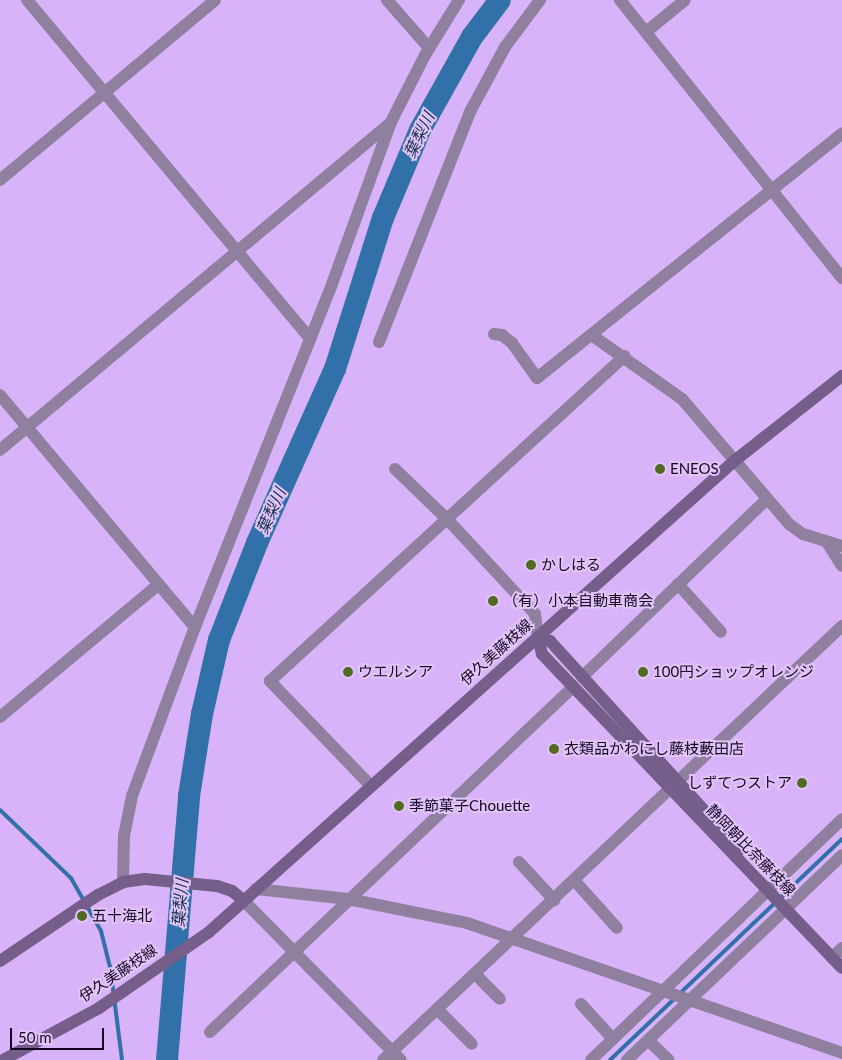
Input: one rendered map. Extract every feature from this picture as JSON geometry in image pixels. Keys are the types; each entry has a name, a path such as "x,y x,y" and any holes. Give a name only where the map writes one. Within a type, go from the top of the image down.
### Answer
{"main road":[{"name":"伊久美藤枝線","path":"3,1060 99,1008 209,932 733,462 842,376"},
{"name":"静岡朝比奈藤枝線","path":"538,637 550,641 578,682 789,908 838,954 842,968"},
{"path":"0,961 98,895 123,882 145,879 218,886 232,891 243,900"}],"street":[{"path":"27,0 238,249 310,339"},
{"path":"0,180 215,0"},
{"path":"387,0 429,48"},
{"path":"123,882 124,836 132,796 195,627 310,339 391,122 429,48 458,0"},
{"path":"379,342 471,110 505,47 540,0"},
{"path":"620,0 773,189 842,278"},
{"path":"646,32 685,0"},
{"path":"0,450 391,122"},
{"path":"494,334 502,335 512,342 537,378 593,336 842,134"},
{"path":"593,336 626,356 682,399 733,462 790,524 803,534 842,546"},
{"path":"371,786 270,681 626,356"},
{"path":"0,395 195,627"},
{"path":"395,469 448,520 535,614 538,637"},
{"path":"210,1032 294,950 578,682 767,499"},
{"path":"827,542 842,566"},
{"path":"678,584 721,632"},
{"path":"0,717 158,585"},
{"path":"243,900 294,950 392,1057 437,1009 842,626"},
{"path":"591,1060 842,819"},
{"path":"627,1060 789,908 842,855"},
{"path":"519,862 554,900"},
{"path":"574,880 617,928"},
{"path":"256,890 348,899 467,923 692,998 842,1053 837,1060"},
{"path":"475,974 500,998"},
{"path":"581,1004 614,1039"},
{"path":"437,1009 472,1044"},
{"path":"648,1040 669,1060"}],"waterway":[{"name":"葉梨川","path":"167,1060 189,796 202,714 219,640 257,543 335,369 383,218 420,130 472,37 500,0"},
{"path":"0,810 71,878 101,931 110,966 122,1060"},
{"path":"610,1060 842,839"}],"place":[{"name":"ENEOS","path":"660,469"},
{"name":"かしはる","path":"531,565"},
{"name":"（有）小本自動車商会","path":"493,601"},
{"name":"ウエルシア","path":"348,672"},
{"name":"100円ショップオレンジ","path":"643,672"},
{"name":"衣類品かわにし藤枝藪田店","path":"554,749"},
{"name":"しずてつストア","path":"802,783"},
{"name":"季節菓子Chouette","path":"399,806"},
{"name":"五十海北","path":"82,916"}]}
